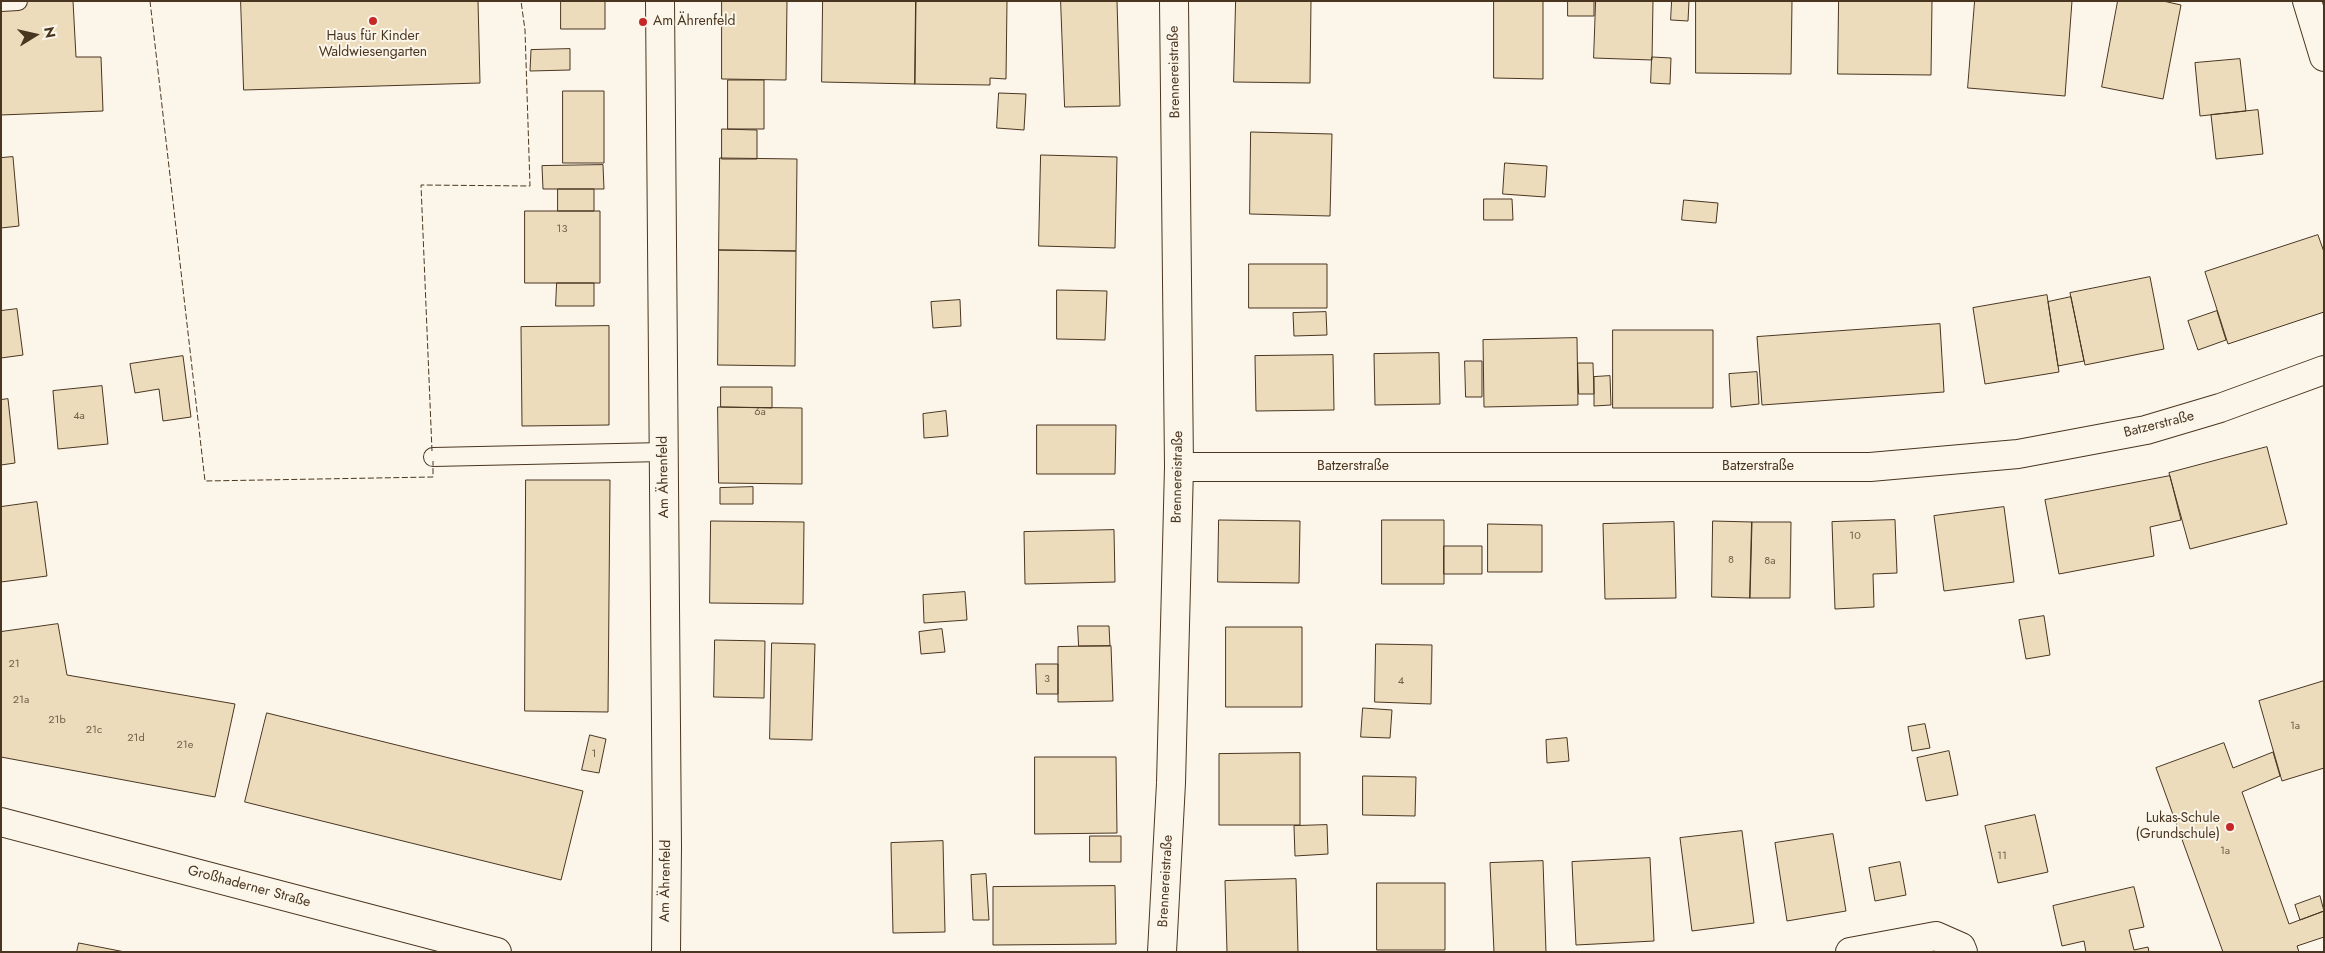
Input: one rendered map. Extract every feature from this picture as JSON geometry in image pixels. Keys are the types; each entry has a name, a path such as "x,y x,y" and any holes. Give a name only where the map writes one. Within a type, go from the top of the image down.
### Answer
{"street":[{"name":"Am Ährenfeld","path":"660,1 667,837 666,952"},
{"name":"Brennereistraße","path":"1162,952 1171,783 1179,467 1174,1"},
{"path":"2307,1 2324,57"},
{"name":"Batzerstraße","path":"1179,467 1870,467 2018,454 2146,430 2220,408 2324,370"},
{"name":"Großhaderner Straße","path":"1,822 497,952"},
{"path":"1850,952 1936,936 1961,946 1963,952"}],"lane":[{"path":"1,2 18,1"},
{"path":"433,457 663,452"}],"building":[{"path":"1,1 73,1 76,57 101,57 103,111 1,115"},
{"path":"241,1 478,1 480,83 244,90"},
{"path":"561,1 605,1 605,29 561,29"},
{"path":"722,1 787,1 786,80 722,79"},
{"path":"823,1 916,1 915,84 822,82"},
{"path":"916,1 1007,1 1006,79 990,78 990,85 915,84"},
{"path":"1061,1 1117,1 1120,106 1065,107"},
{"path":"1236,1 1311,1 1310,83 1234,82"},
{"path":"1494,1 1543,1 1543,79 1494,78"},
{"path":"1568,1 1594,1 1594,16 1568,16"},
{"path":"1596,1 1653,1 1652,60 1594,58"},
{"path":"1672,1 1689,1 1688,21 1671,20"},
{"path":"1696,1 1792,1 1791,74 1696,73"},
{"path":"1839,1 1932,1 1931,75 1838,74"},
{"path":"1975,1 2072,1 2065,96 1968,88"},
{"path":"2118,1 2163,1 2181,5 2163,99 2102,87"},
{"path":"570,49 570,70 530,71 531,50"},
{"path":"1652,57 1671,58 1670,84 1651,83"},
{"path":"2240,59 2246,111 2200,116 2195,63"},
{"path":"728,80 764,80 764,129 728,129"},
{"path":"563,91 604,91 604,163 563,163"},
{"path":"999,93 1026,94 1024,130 997,128"},
{"path":"2258,110 2263,154 2216,159 2211,115"},
{"path":"722,129 757,130 757,159 722,159"},
{"path":"1251,132 1332,134 1330,216 1250,214"},
{"path":"1041,155 1117,157 1115,248 1039,246"},
{"path":"13,157 19,226 1,228 1,158"},
{"path":"720,158 797,159 796,251 719,250"},
{"path":"1505,163 1547,166 1545,197 1503,194"},
{"path":"603,165 604,189 543,189 542,166"},
{"path":"558,189 594,189 594,211 558,211"},
{"path":"1484,199 1512,199 1513,220 1484,220"},
{"path":"1684,200 1718,203 1716,223 1682,220"},
{"path":"525,211 600,211 600,283 525,283"},
{"path":"2318,235 2324,252 2324,312 2228,344 2205,272"},
{"path":"719,250 796,251 795,366 718,365"},
{"path":"1249,264 1327,264 1327,308 1249,308"},
{"path":"2150,277 2164,349 2085,365 2070,293"},
{"path":"557,283 594,283 594,306 556,306"},
{"path":"1057,290 1107,291 1105,340 1057,339"},
{"path":"2047,295 2059,372 1985,384 1973,308"},
{"path":"2071,297 2084,361 2058,366 2048,302"},
{"path":"960,300 961,326 933,328 931,302"},
{"path":"17,309 23,355 1,358 1,311"},
{"path":"2217,311 2226,340 2198,350 2188,321"},
{"path":"1326,312 1327,335 1294,336 1293,313"},
{"path":"1940,324 1944,392 1762,405 1757,337"},
{"path":"609,326 609,425 522,426 521,327"},
{"path":"1613,330 1713,330 1713,408 1613,408"},
{"path":"1577,338 1578,405 1484,407 1483,340"},
{"path":"1439,353 1440,404 1375,405 1374,354"},
{"path":"1333,355 1334,410 1256,411 1255,356"},
{"path":"183,356 191,417 163,421 159,389 135,393 130,364"},
{"path":"1465,361 1482,361 1482,397 1466,397"},
{"path":"1578,363 1593,363 1594,394 1579,394"},
{"path":"1757,372 1759,404 1731,407 1729,374"},
{"path":"1610,376 1611,405 1594,406 1594,377"},
{"path":"102,386 108,444 58,449 53,391"},
{"path":"721,387 772,387 772,408 721,407"},
{"path":"8,399 15,463 1,465 1,400"},
{"path":"718,407 802,408 802,484 719,483"},
{"path":"946,411 948,436 924,438 923,414"},
{"path":"1037,425 1116,425 1115,474 1037,474"},
{"path":"2267,447 2287,524 2190,549 2169,473"},
{"path":"2170,476 2181,520 2150,527 2154,556 2059,574 2045,500"},
{"path":"526,480 610,480 608,712 525,711"},
{"path":"753,487 753,504 720,504 720,488"},
{"path":"37,502 47,576 1,582 1,507"},
{"path":"2004,507 2014,582 1944,591 1934,516"},
{"path":"1219,520 1300,521 1299,583 1218,582"},
{"path":"1382,520 1444,520 1444,584 1382,584"},
{"path":"1895,520 1897,573 1873,574 1874,607 1835,609 1832,522"},
{"path":"711,521 804,522 803,604 710,603"},
{"path":"1713,521 1752,522 1750,598 1712,597"},
{"path":"1674,522 1676,598 1605,599 1603,524"},
{"path":"1752,522 1791,522 1790,598 1750,598"},
{"path":"1488,524 1542,525 1542,572 1488,572"},
{"path":"1114,530 1115,582 1025,584 1024,532"},
{"path":"1444,546 1482,546 1482,574 1444,574"},
{"path":"965,592 967,620 924,623 923,595"},
{"path":"2044,616 2050,655 2026,659 2019,620"},
{"path":"58,624 67,675 235,704 215,797 1,757 1,632"},
{"path":"1078,626 1109,626 1110,646 1079,646"},
{"path":"1226,627 1302,627 1302,707 1226,707"},
{"path":"942,629 945,652 921,654 919,632"},
{"path":"715,640 765,641 764,698 714,697"},
{"path":"772,643 815,644 812,740 770,739"},
{"path":"1376,644 1432,645 1431,704 1375,702"},
{"path":"1111,646 1113,701 1058,702 1058,647"},
{"path":"1036,664 1058,664 1058,694 1037,694"},
{"path":"2324,681 2324,768 2282,781 2259,701"},
{"path":"1363,708 1392,710 1390,738 1361,737"},
{"path":"267,713 583,791 561,880 245,802"},
{"path":"1925,724 1930,748 1912,751 1908,727"},
{"path":"590,735 606,739 599,773 582,770"},
{"path":"1567,738 1569,761 1547,763 1546,740"},
{"path":"2224,743 2233,768 2273,752 2280,776 2242,792 2289,924 2324,911 2324,937 2297,946 2299,952 2223,952 2156,768"},
{"path":"1949,751 1958,795 1926,801 1917,758"},
{"path":"1300,753 1300,825 1219,825 1219,754"},
{"path":"1035,757 1116,757 1117,833 1035,834"},
{"path":"1363,776 1416,777 1415,816 1363,815"},
{"path":"2035,815 2048,872 1998,883 1985,826"},
{"path":"1327,825 1328,854 1295,856 1294,826"},
{"path":"1742,831 1754,923 1692,931 1680,838"},
{"path":"1833,834 1846,911 1787,921 1775,843"},
{"path":"1090,836 1121,836 1121,862 1090,862"},
{"path":"943,841 945,932 893,933 891,843"},
{"path":"1650,858 1654,941 1576,945 1572,862"},
{"path":"1543,861 1546,952 1494,952 1490,863"},
{"path":"1900,862 1906,895 1875,901 1869,868"},
{"path":"986,874 989,920 973,920 971,875"},
{"path":"1296,879 1298,952 1227,952 1225,881"},
{"path":"1377,883 1445,883 1445,950 1377,950"},
{"path":"1115,886 1116,944 993,945 993,887"},
{"path":"2134,887 2144,927 2129,930 2134,950 2148,947 2149,952 2086,952 2084,941 2062,946 2053,906"},
{"path":"2320,896 2324,911 2300,920 2295,905"},
{"path":"79,943 125,952 77,952"}],"fence":[{"path":"150,1 205,481 433,477 433,461"},
{"path":"432,451 421,185 530,186 525,30 521,1"}],"place":[{"name":"Haus für Kinder Waldwiesengarten","path":"373,21"},
{"name":"Am Ährenfeld","path":"643,22"},
{"name":"Lukas-Schule (Grundschule)","path":"2230,827"}]}
